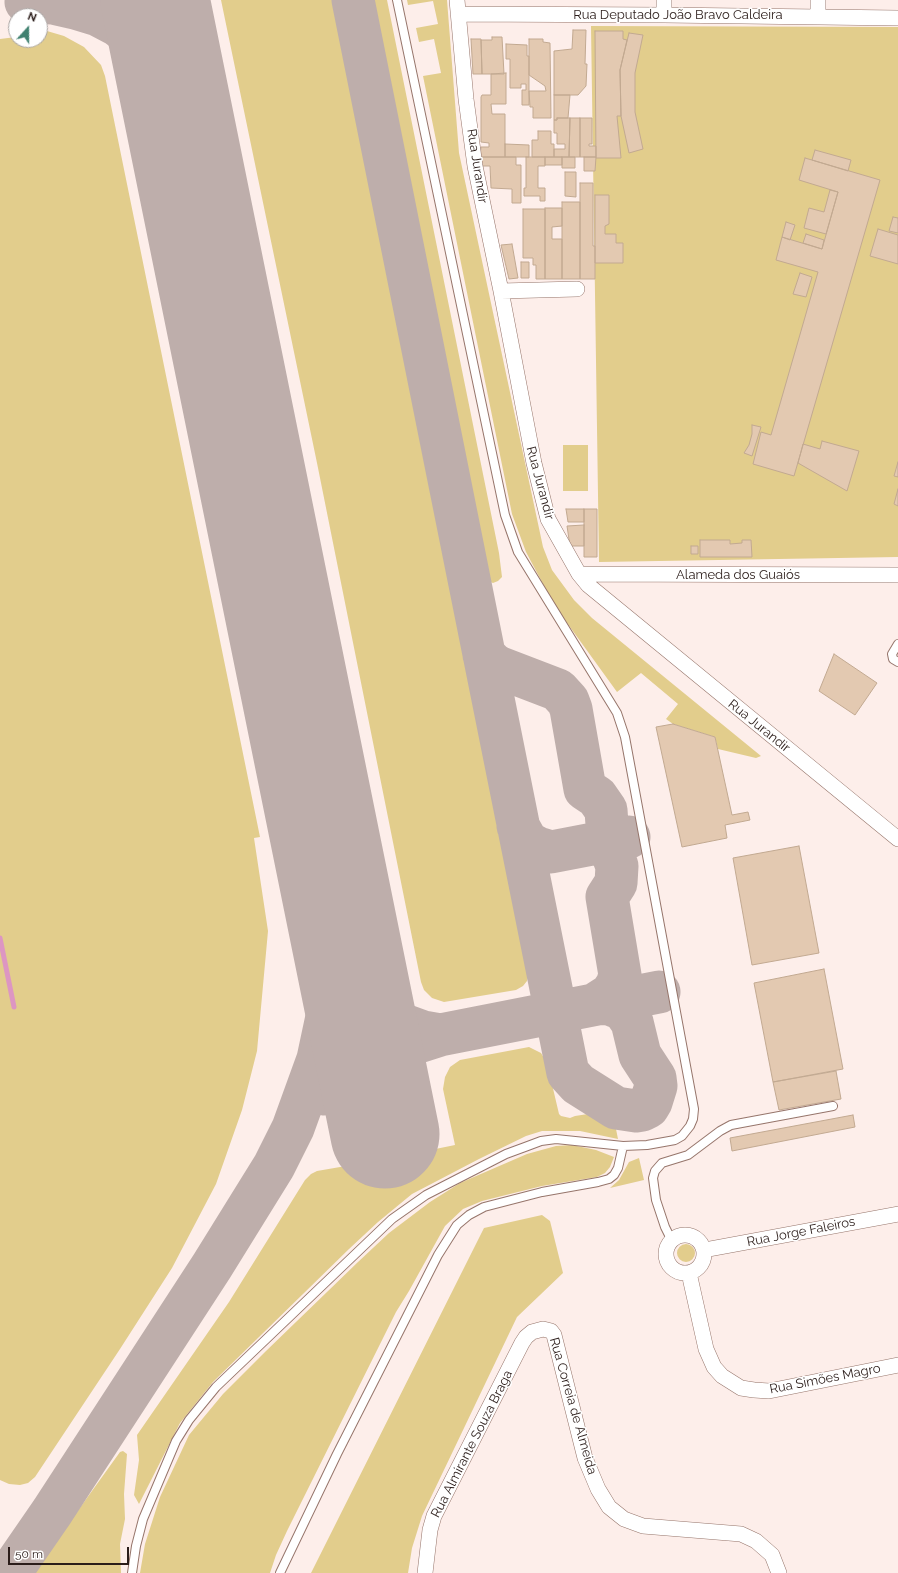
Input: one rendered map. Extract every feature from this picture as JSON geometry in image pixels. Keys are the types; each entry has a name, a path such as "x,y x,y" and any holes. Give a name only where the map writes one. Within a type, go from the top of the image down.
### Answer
{"street":[{"path":"818,0 818,16"},
{"name":"Rua Deputado João Bravo Caldeira","path":"457,7 664,7 818,16 898,18"},
{"name":"Rua Jurandir","path":"457,7 475,166 534,463 548,519 579,574 601,597 898,839"},
{"path":"501,291 577,289"},
{"name":"Alameda dos Guaiós","path":"579,574 898,575"},
{"name":"Rua Jorge Faleiros","path":"704,1250 898,1214"},
{"path":"679,1236 694,1238 701,1243 704,1250 704,1256 699,1267 689,1273 682,1273 670,1266 666,1253 668,1246 679,1236"},
{"name":"Rua Simões Magro","path":"689,1273 706,1349 714,1367 722,1376 741,1388 769,1391 898,1365"},
{"name":"Rua Almirante Souza Braga","path":"425,1573 430,1530 434,1516 522,1343 532,1332 543,1329"},
{"name":"Rua Correia de Almeida","path":"543,1329 551,1331 554,1334 585,1458 598,1489 609,1507 624,1519 643,1526 741,1534 756,1541 772,1555 779,1573"}],"lane":[{"path":"132,1573 136,1546 143,1519 176,1441 189,1420 216,1387 392,1219 426,1195 506,1154 530,1145 556,1139 623,1146 647,1145 675,1140 682,1136 690,1126 694,1109 625,737 617,712 518,552 505,515 396,0"},
{"path":"898,644 892,654 894,659 898,662"},
{"path":"672,1241 665,1227 656,1200 653,1178 655,1171 662,1163 688,1155 720,1130 731,1125 833,1106"},
{"path":"280,1573 337,1454 438,1255 458,1225 469,1215 484,1207 542,1192 609,1179 614,1175 618,1168 623,1146"}],"shaded area":[{"path":"221,0 336,0 427,443 531,964 527,981 523,986 516,990 444,1002 432,998 424,990 421,982 317,463"},
{"path":"365,0 387,0 499,553 502,577 493,583 483,579 478,565"},
{"path":"407,0 447,0 459,153 543,547 552,570 574,600 592,618 761,756 756,758 718,749 715,737 673,724 666,719 678,704 641,673 617,692 562,616 551,599 526,552 512,514 423,76 441,73 434,39 419,42 416,28 438,24 433,1 408,5"},
{"path":"591,26 898,27 898,557 599,562"},
{"path":"48,31 64,36 84,47 101,65 105,76 260,837 254,838 268,931 257,1051 242,1110 216,1184 172,1268 120,1349 35,1477 28,1483 20,1485 9,1484 0,1480 0,39 8,38 8,48 48,48"},
{"path":"563,445 588,445 588,491 563,491"},
{"path":"529,1047 541,1053 547,1063 559,1114 570,1118 588,1114 615,1124 618,1139 580,1131 542,1131 526,1136 412,1194 378,1222 349,1249 213,1382 180,1423 139,1504 134,1495 139,1460 137,1435 229,1302 305,1180 317,1171 369,1162 375,1181 417,1172 411,1154 455,1145 443,1089 445,1077 450,1067 460,1060"},
{"path":"572,1145 596,1150 614,1157 610,1167 605,1173 597,1177 542,1186 482,1201 463,1209 445,1226 396,1312 287,1531 270,1573 140,1573 145,1544 160,1497 189,1435 223,1394 266,1351 389,1233 430,1202 460,1183 527,1154 556,1146"},
{"path":"639,1158 644,1180 610,1188 619,1180 629,1162"},
{"path":"542,1215 550,1221 563,1273 517,1317 422,1516 412,1548 408,1573 311,1573 484,1228"},
{"path":"686,1244 692,1247 695,1253 692,1259 686,1262 680,1259 677,1253 680,1247"},
{"path":"123,1451 127,1454 124,1494 125,1519 120,1544 121,1573 33,1573 120,1452"}],"building":[{"path":"573,30 586,30 586,86 578,95 554,95 554,51 572,49"},
{"path":"595,31 623,31 623,39 627,40 620,70 621,116 617,116 621,158 596,158"},
{"path":"629,33 643,35 635,73 635,112 643,149 629,153 621,116 620,70"},
{"path":"492,37 502,37 504,74 482,74 481,40 492,40"},
{"path":"471,39 481,39 482,74 473,74"},
{"path":"529,39 543,39 543,42 550,43 551,118 533,118 533,107 530,107 529,91 546,91 545,86 529,75"},
{"path":"506,44 527,45 527,56 529,56 529,105 522,105 522,90 526,90 526,84 521,84 521,88 510,88 510,59 506,59"},
{"path":"506,73 506,104 491,104 492,114 505,114 505,157 480,157 481,147 489,147 489,143 481,142 481,97 482,95 491,95 491,74"},
{"path":"554,95 570,95 568,118 557,118 557,120 554,120"},
{"path":"557,118 570,118 569,157 554,157 554,149 565,149 565,144 557,144 557,133 554,133 554,120 557,120"},
{"path":"570,118 580,118 580,157 569,157"},
{"path":"580,118 592,118 592,144 589,144 589,146 596,146 596,157 580,157"},
{"path":"538,131 551,131 551,144 554,144 554,157 532,157 532,140 538,140"},
{"path":"505,144 529,145 529,157 505,157"},
{"path":"815,150 851,160 848,171 812,160"},
{"path":"480,157 516,157 516,165 521,165 521,203 512,203 512,189 491,188 490,166 482,166"},
{"path":"526,157 545,157 545,166 538,166 538,188 545,188 545,201 540,201 540,196 524,196 524,188 526,188"},
{"path":"545,157 562,157 562,165 545,165"},
{"path":"562,157 575,157 575,168 562,168"},
{"path":"584,157 596,157 595,171 584,171"},
{"path":"805,158 880,180 794,476 753,464 761,432 771,435 818,272 776,260 782,237 822,249 838,192 799,180"},
{"path":"565,172 576,172 576,197 565,196"},
{"path":"580,183 593,183 593,246 595,246 595,279 580,279"},
{"path":"830,190 838,192 826,234 804,228 809,208 824,212"},
{"path":"595,195 609,195 609,224 605,226 605,234 616,234 616,243 623,243 623,263 595,263"},
{"path":"562,202 580,202 580,279 562,279"},
{"path":"545,208 562,208 562,226 552,227 552,239 562,239 562,279 545,279"},
{"path":"523,209 545,209 545,279 536,279 536,265 533,265 533,258 523,258"},
{"path":"893,217 898,218 898,233 889,231"},
{"path":"786,222 795,225 790,240 782,237"},
{"path":"878,229 898,235 898,264 870,256"},
{"path":"806,234 824,240 822,249 803,243"},
{"path":"512,244 518,278 509,279 501,245"},
{"path":"521,262 529,262 529,278 521,278"},
{"path":"800,273 812,277 806,297 793,294"},
{"path":"752,425 761,427 752,456 744,453 749,445 752,434"},
{"path":"822,441 859,451 847,491 798,463 803,444 820,449"},
{"path":"898,462 898,477 894,476"},
{"path":"898,489 898,506 894,504"},
{"path":"566,509 584,509 584,522 568,522"},
{"path":"584,509 597,509 597,557 584,557"},
{"path":"584,525 584,546 570,546 567,526"},
{"path":"700,540 730,540 730,544 742,543 742,540 751,540 752,557 700,557"},
{"path":"691,546 698,546 698,554 691,554"},
{"path":"834,654 877,683 855,715 819,691"},
{"path":"673,724 715,737 732,815 748,812 750,820 725,825 727,838 682,847 656,727"},
{"path":"799,846 819,953 752,965 733,858"},
{"path":"824,969 843,1069 773,1082 754,983"},
{"path":"836,1071 841,1099 779,1110 773,1082"},
{"path":"853,1115 855,1127 732,1151 730,1138"}],"waterway":[{"path":"0,938 14,1007"}],"taxiway":[{"path":"29,0 26,2 53,3 98,15 117,25 134,38 156,62 181,127"},
{"path":"161,31 170,0"},
{"path":"353,0 568,1073 578,1084 616,1108 636,1111 642,1110 648,1107 651,1102 656,1086 655,1078 640,1055 632,1022 623,1009 609,1004 597,1003"},
{"path":"484,655 498,667 558,690 568,701 571,709 585,789 597,797 606,810 606,834 601,842 612,853 617,866 616,883 607,897 620,975 617,985 611,994 597,1003"},
{"path":"10,1573 52,1512 212,1266 274,1166 293,1128 318,1059 331,998 336,928 318,802"},
{"path":"518,826 527,842 538,848 551,852 629,837"},
{"path":"351,967 375,1008 390,1020 423,1032 440,1035 415,1043 397,1051 372,1068"},
{"path":"440,1035 659,992"},
{"path":"324,1094 363,1026"}],"runway":[{"path":"155,0 385,1134"}]}
